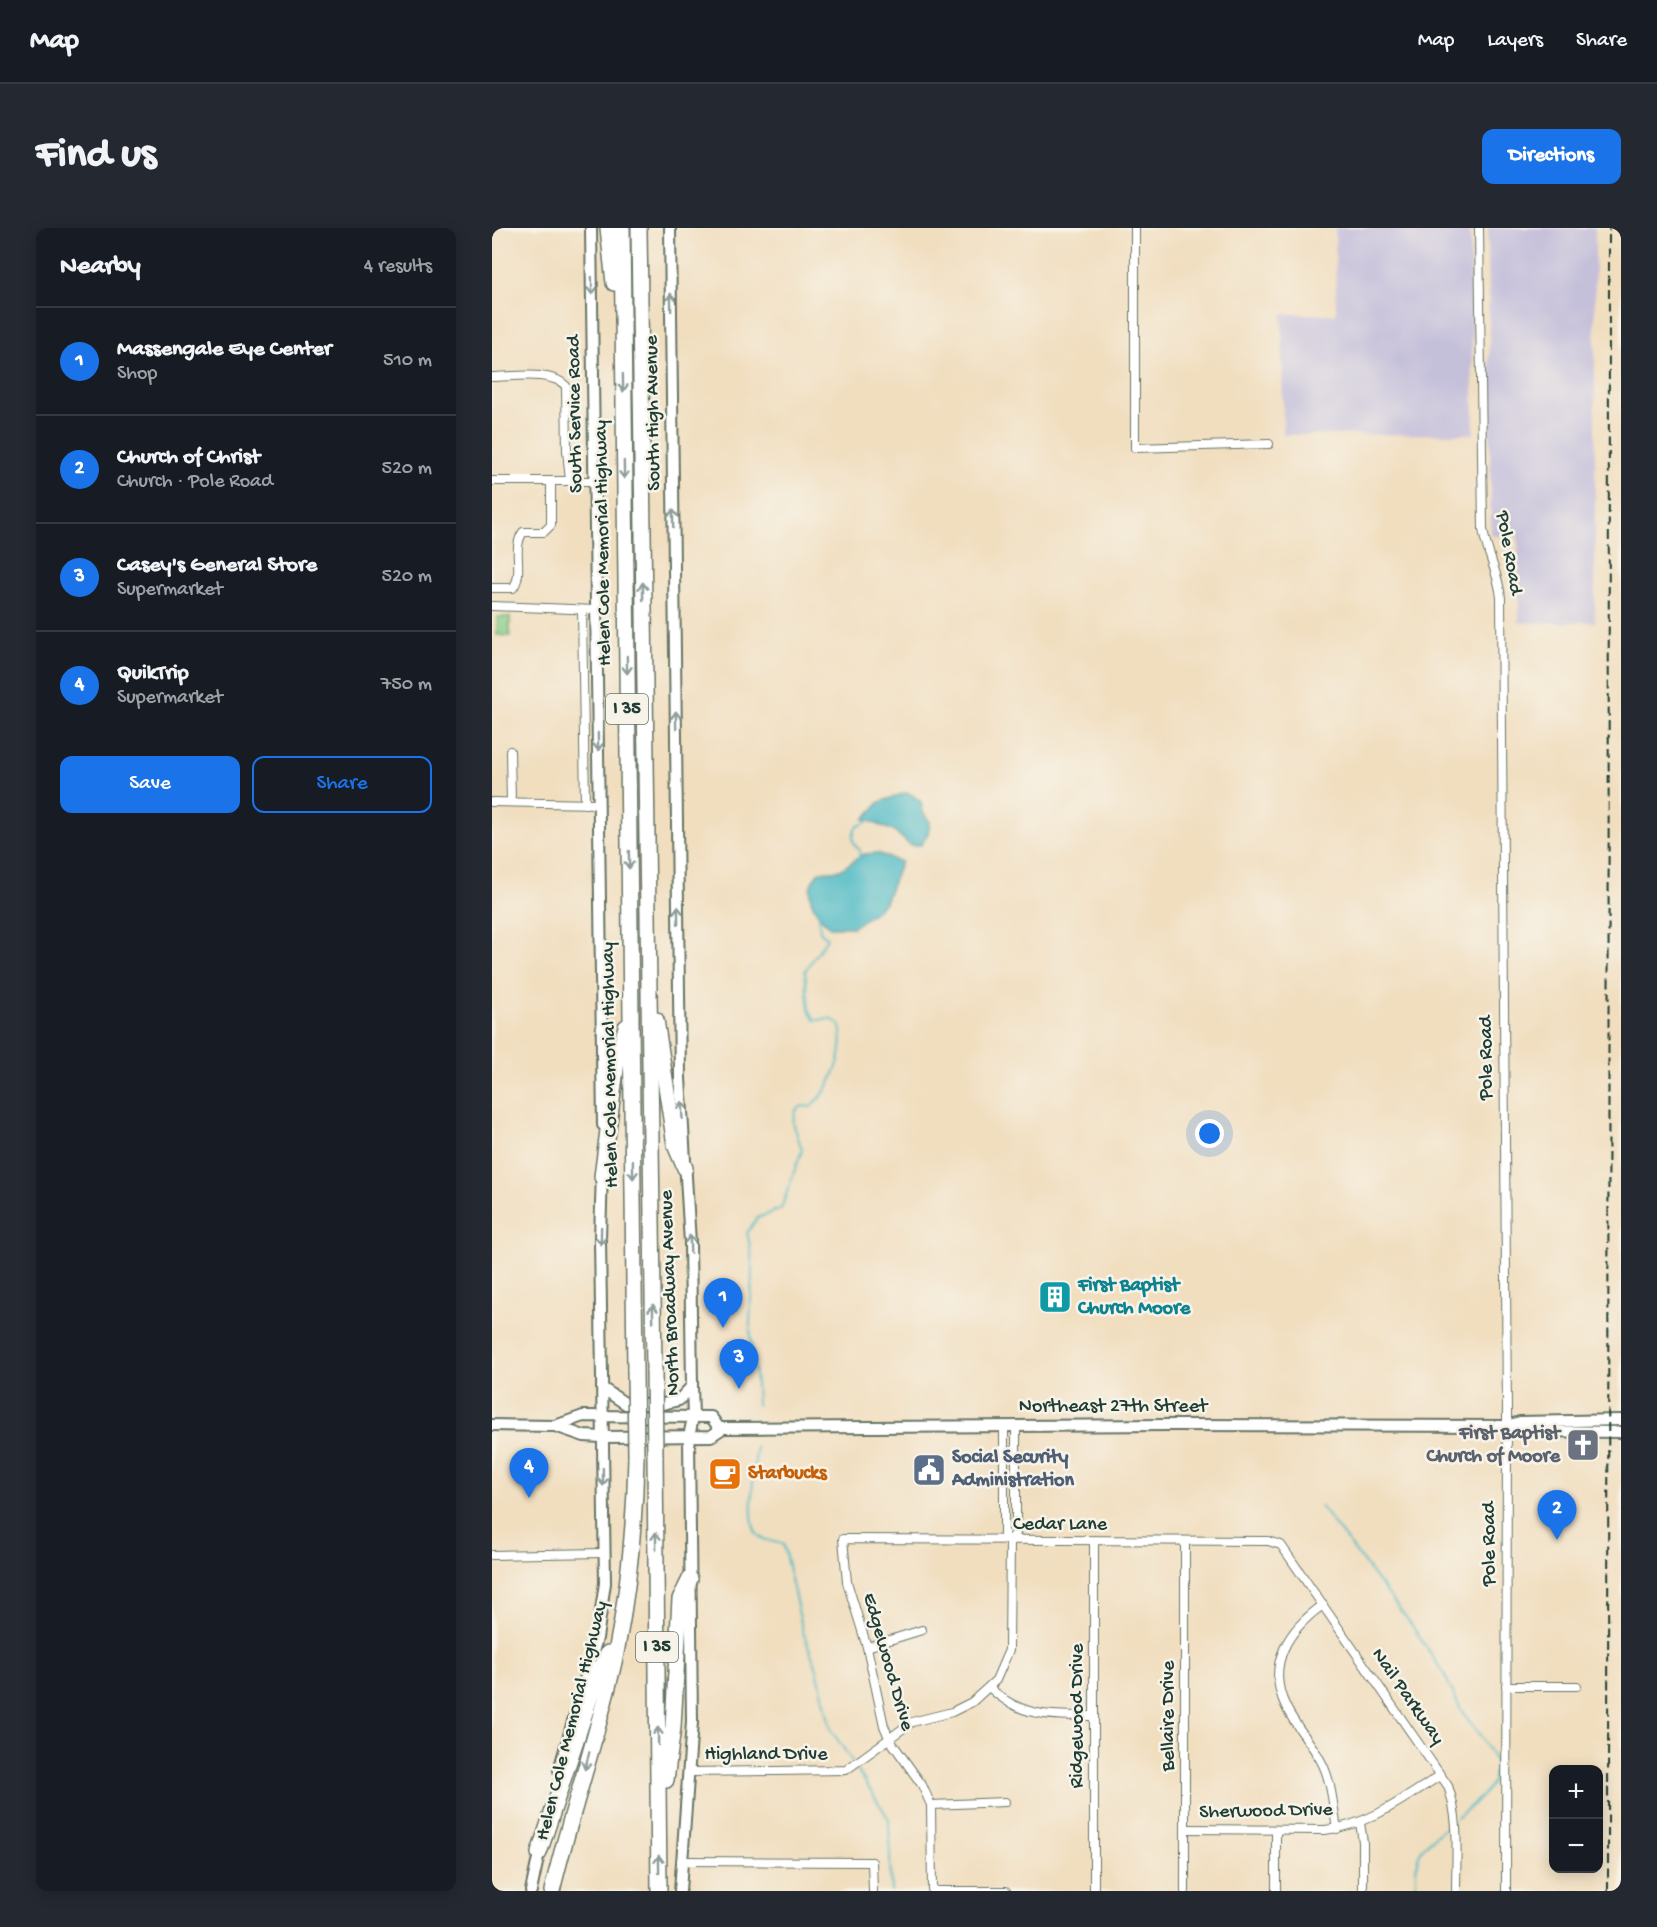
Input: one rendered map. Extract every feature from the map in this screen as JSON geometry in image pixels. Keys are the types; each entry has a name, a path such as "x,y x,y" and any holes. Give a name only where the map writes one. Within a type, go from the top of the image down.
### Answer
{"highway":[{"path":"608,228 623,354"},
{"name":"Helen Cole Memorial Highway","path":"552,1891 608,1685 622,1622 633,1538 636,1458 622,228"},
{"name":"Helen Cole Memorial Highway","path":"639,228 659,1891"},
{"path":"648,985 661,1046 675,1145 685,1168"},
{"path":"602,1178 617,1061 631,1007"},
{"path":"659,1837 673,1727 680,1599 690,1579"},
{"path":"539,1853 596,1682 622,1622"}],"main road":[{"name":"South Service Road","path":"531,1891 544,1822 597,1638 604,1592 599,804 591,228"},
{"name":"South High Avenue","path":"670,228 680,1078 685,1168"},
{"name":"North Broadway Avenue","path":"685,1168 690,1243 693,1417 689,1437"},
{"path":"602,1388 622,1402 663,1404 679,1400 692,1386"},
{"path":"492,1425 555,1426 583,1416 693,1417"},
{"name":"Northeast 27th Street","path":"693,1417 711,1417 720,1429"},
{"name":"Northeast 27th Street","path":"555,1426 584,1436 689,1437 711,1436 720,1429 1004,1426 1507,1426 1520,1422 1621,1420"},
{"name":"Northeast 27th Street","path":"1507,1426 1520,1431 1621,1432"},
{"path":"681,1891 681,1861 692,1722 689,1437"}],"street":[{"path":"1135,228 1135,448 1269,444"},
{"name":"Pole Road","path":"1479,228 1483,529 1486,545 1498,575 1501,598 1507,1426 1506,1891"},
{"path":"492,377 557,379 566,386 570,481"},
{"path":"492,481 595,481"},
{"path":"492,588 513,588 518,582 518,540 523,532 544,532 551,525 551,481"},
{"path":"492,606 582,610 597,605"},
{"path":"582,610 585,804"},
{"path":"510,751 511,802"},
{"path":"492,802 599,804"},
{"name":"Highland Drive","path":"1004,1426 1004,1534 1010,1541"},
{"name":"Highland Drive","path":"689,1772 839,1772 855,1766 912,1722 966,1707 990,1688 1005,1663 1010,1642 1010,1541 1016,1533 1016,1426"},
{"name":"Cedar Lane","path":"843,1539 1185,1540 1277,1543"},
{"name":"Edgewood Drive","path":"843,1539 847,1582 867,1647 882,1718 890,1740 922,1785 932,1804 932,1891"},
{"name":"Bellaire Drive","path":"1185,1540 1185,1891"},
{"name":"Ridgewood Drive","path":"1094,1541 1094,1891"},
{"name":"Nail Parkway","path":"1277,1543 1286,1551 1448,1786 1455,1812 1457,1834 1456,1891"},
{"path":"492,1555 604,1553"},
{"path":"1323,1605 1302,1620 1290,1634 1282,1650 1278,1677 1286,1708 1326,1772 1336,1829"},
{"path":"867,1647 922,1630"},
{"path":"1506,1686 1577,1686"},
{"path":"990,1688 1011,1706 1034,1714 1094,1716"},
{"name":"Sherwood Drive","path":"1185,1829 1336,1829 1360,1823 1380,1814 1441,1775"},
{"path":"932,1804 1005,1802"},
{"path":"1360,1823 1363,1834 1363,1891"},
{"path":"1276,1830 1276,1891"},
{"path":"681,1861 872,1862 873,1891"},
{"path":"932,1891 1006,1891"}],"shaded area":[{"path":"1335,228 1470,228 1474,434 1283,435 1282,314 1336,314"},
{"path":"1488,228 1595,228 1595,622 1519,623 1518,536 1491,536"}],"green space":[{"path":"497,617 510,617 510,636 497,635"}],"water":[{"path":"905,793 911,794 921,802 923,812 930,822 928,834 921,845 910,845 894,831 864,819 880,802"},
{"path":"877,853 901,862 885,902 853,927 830,927 819,915 811,901 811,886 814,879 819,872 840,870 864,854"}],"waterway":[{"path":"859,858 860,850 853,840 854,834 856,827 867,822"},
{"path":"757,1405 750,1326 751,1256 747,1233 757,1218 781,1209 802,1150 793,1122 796,1110 802,1106 811,1107 826,1090 836,1069 841,1047 840,1025 831,1019 815,1020 809,1010 805,971 827,938 820,931 819,916"},
{"path":"756,1447 752,1495 755,1531 762,1538 783,1544 803,1632 817,1669 831,1730 852,1761"},
{"path":"1320,1506 1411,1624 1444,1674 1461,1710 1482,1738 1495,1762 1493,1781 1481,1797 1457,1818"},
{"path":"858,1771 889,1819 891,1891"},
{"path":"1416,1891 1418,1857 1427,1844 1453,1821"}],"railway":[{"path":"1608,1891 1609,228"}],"place":[{"name":"First Baptist Church Moore","path":"1055,1297"},
{"name":"Massengale Eye Center","path":"723,1328"},
{"name":"Casey's General Store","path":"739,1389"},
{"name":"First Baptist Church of Moore","path":"1583,1445"},
{"name":"Social Security Administration","path":"929,1470"},
{"name":"Starbucks","path":"725,1474"},
{"name":"QuikTrip","path":"529,1498"},
{"name":"Church of Christ","path":"1557,1540"}]}
